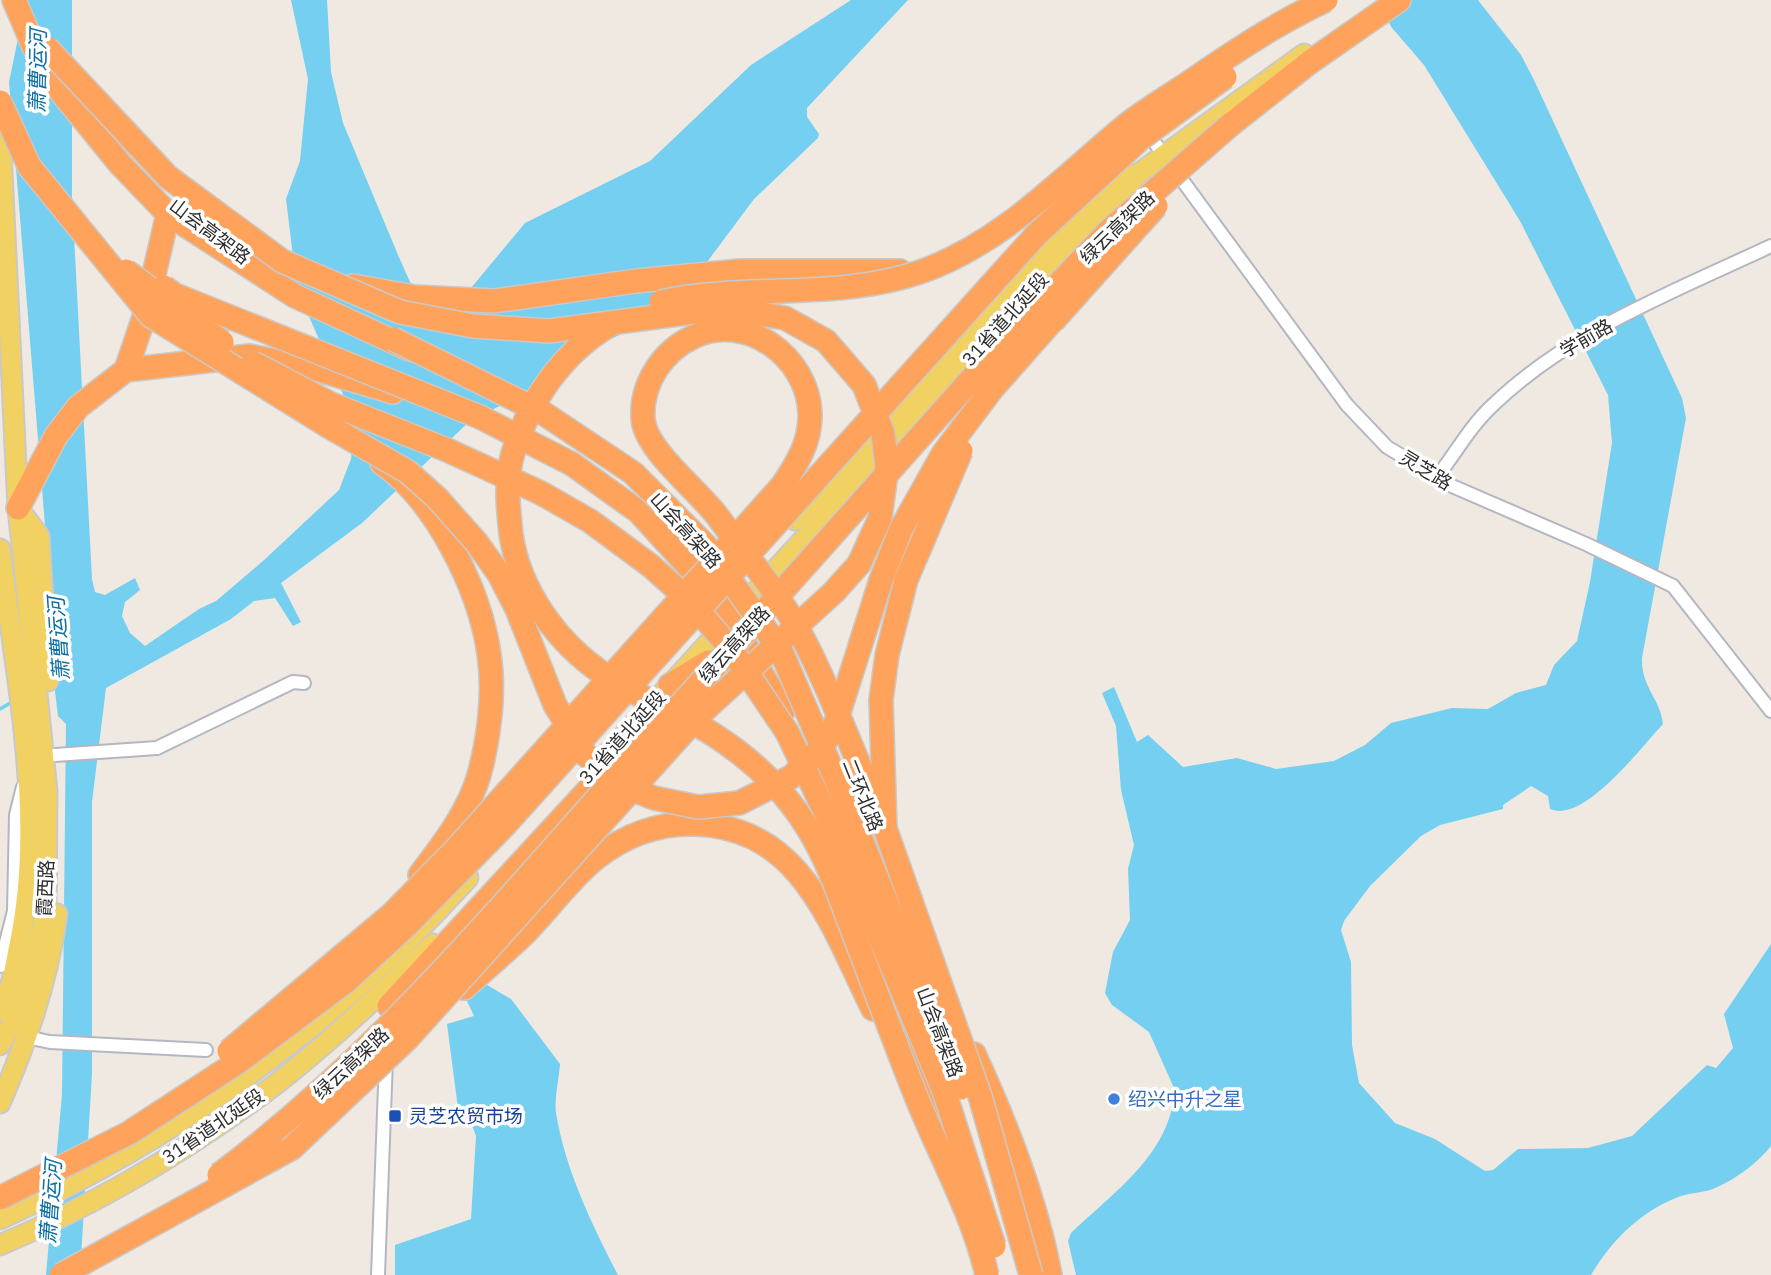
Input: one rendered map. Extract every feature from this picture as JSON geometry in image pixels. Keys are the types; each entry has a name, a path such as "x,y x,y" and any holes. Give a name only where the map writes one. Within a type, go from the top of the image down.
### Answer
{"highway":[{"path":"14,0 40,48 168,177 282,261 400,312 473,326 549,331 724,308 785,318 825,341 844,359 864,385 883,434 887,466 880,519 859,564 834,592 699,715 407,1039"},
{"path":"22,0 40,48"},
{"path":"987,1275 981,1250 911,1085 835,884 807,827 748,759 715,735 605,675 565,643 539,607 517,566 507,499 511,460 522,425 536,399 575,350 625,316 659,302 701,293 778,293 872,286 924,271 1002,230 1126,125 1278,23 1324,0"},
{"path":"0,1198 129,1133 238,1062 345,982 407,925 505,826 1037,234 1140,139 1333,0"},
{"name":"绿云高架路","path":"60,1275 167,1214 279,1129 376,1041 474,936 1020,325 1110,230 1230,125 1310,62 1399,0"},
{"name":"山会高架路","path":"40,48 155,190 236,251 287,286 543,413 633,473 706,546 781,651 856,824 964,1096 1019,1275"},
{"name":"二环北路","path":"40,48 81,117 168,214 295,296 542,411 629,464 753,579 808,652 922,939 994,1097 1044,1245 1050,1275"},
{"path":"0,102 29,166 94,244 122,284 151,316 392,470 427,510 455,552 479,611 490,655 489,725 479,776 456,827 390,915"},
{"path":"327,426 408,472 437,498 477,543 517,609 555,705 586,755 621,785 654,799 698,807 739,803 791,777 814,756 833,731 881,580 901,529 943,454 992,389 1060,311 1230,125"},
{"path":"0,142 71,218 175,295 480,417 572,464 639,512 725,609 763,673 805,753 842,841 931,1097 982,1251 987,1275"},
{"path":"18,508 56,436 78,407 121,373 144,317 168,214"},
{"name":"山会高架路","path":"94,244 170,307 248,360 331,404 447,450 541,493 611,536 651,566 690,601 731,649 787,732 844,851 944,1091 1000,1275"},
{"path":"282,261 365,290 494,301 636,281 740,271 924,271"},
{"path":"885,828 881,700 887,655 906,580 953,466 990,399 1060,311"},
{"path":"129,1133 390,915 522,776 726,548 735,537 782,486 801,457 810,415 807,393 798,373 774,345 736,330 695,336 673,349 656,368 647,391 642,418 650,444 715,514 729,532 735,541 769,586 808,647 885,828 980,1096 1031,1275"},
{"path":"121,373 250,356 309,366 480,417"},
{"path":"670,685 708,662 733,662 763,673"},
{"path":"389,1006 708,662"},
{"path":"60,1275 292,1148 407,1039 526,933 579,873 627,838 658,827 711,824 733,828 778,850 798,870 837,934 911,1085"}],"main road":[{"path":"1158,147 1212,83 1324,0"},
{"name":"31省道北延段","path":"0,1245 48,1225 137,1178 250,1103 359,1014 454,925 670,685 725,609 1138,174 1158,147 1382,0"},
{"path":"0,130 5,185 18,508 39,536 33,677 39,729"},
{"path":"0,549 33,677 39,729 48,761 59,866 51,958 26,1037 0,1103"},
{"path":"0,1219 134,1152 225,1095 317,1024 447,900 515,825 725,609"},
{"name":"霞西路","path":"0,1010 8,998 26,912 30,796 48,761"},
{"name":"霞西路","path":"0,1045 25,1000 46,912 48,761"},
{"path":"0,1186 22,1181 136,1127 245,1061 317,1024"},
{"path":"0,1256 48,1225"}],"street":[{"name":"灵芝路","path":"1158,147 1347,405 1387,447 1437,477 1673,586 1771,711"},
{"name":"学前路","path":"1437,477 1491,406 1534,371 1578,341 1642,307 1771,246"},
{"path":"0,966 14,911 16,815 48,761 157,748 293,682 304,683"},
{"path":"377,1275 389,1006"},
{"path":"26,1037 50,1042 206,1050"}],"water":[{"name":"萧曹运河","path":"26,0 72,0 72,197 92,579 95,592 105,595 135,578 140,590 125,602 122,616 130,633 145,646 199,609 216,601 263,561 339,490 351,459 353,435 346,401 297,289 286,199 300,161 308,79 291,0 327,0 331,72 343,123 410,282 418,290 471,288 525,223 650,161 751,65 851,0 908,0 807,108 807,117 819,134 818,138 754,199 707,262 627,332 583,350 547,383 471,420 362,523 281,583 301,622 293,626 275,598 254,601 231,619 106,688 92,802 92,1074 80,1275 46,1275 62,1094 66,724 58,716 53,675 56,661 9,82"},
{"path":"1376,0 1478,0 1521,55 1682,398 1686,418 1642,658 1644,677 1663,724 1627,765 1579,805 1564,811 1550,809 1548,796 1531,786 1503,805 1503,809 1440,825 1421,836 1370,886 1344,921 1341,930 1351,962 1352,1045 1359,1083 1395,1123 1435,1139 1485,1171 1493,1170 1518,1149 1588,1148 1632,1136 1707,1065 1716,1068 1733,1048 1724,1014 1771,944 1771,1146 1751,1166 1727,1182 1710,1190 1678,1197 1639,1219 1617,1239 1591,1275 1076,1275 1068,1241 1071,1233 1122,1186 1152,1151 1164,1132 1171,1111 1174,1088 1149,1032 1112,1005 1105,993 1113,952 1130,920 1128,869 1134,845 1121,790 1116,726 1102,693 1114,687 1137,742 1148,735 1183,767 1237,758 1276,769 1334,761 1365,745 1391,723 1452,708 1488,709 1516,693 1546,685 1554,665 1577,641 1590,582 1612,443 1608,395 1520,221 1424,65 1392,28"},
{"path":"470,975 511,999 560,1064 556,1107 560,1134 589,1217 618,1275 395,1275 395,1245 471,1219 476,1136 470,1120 459,1116 447,1024 474,1016 459,984"}],"waterway":[{"path":"0,709 12,702"}],"place":[{"name":"绍兴中升之星","path":"1114,1099"},
{"name":"灵芝农贸市场","path":"395,1116"}]}
